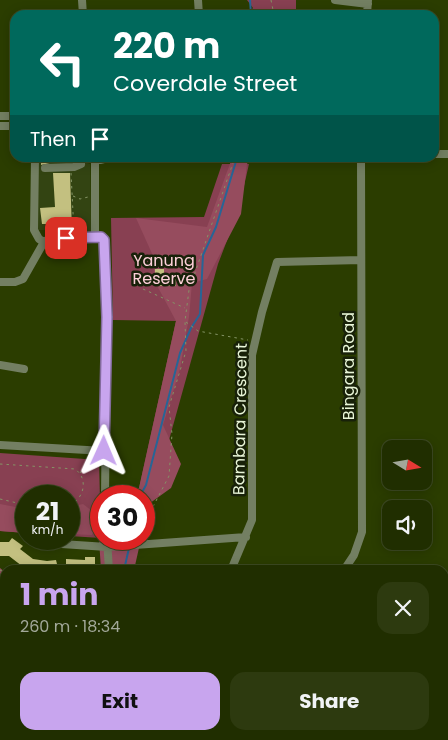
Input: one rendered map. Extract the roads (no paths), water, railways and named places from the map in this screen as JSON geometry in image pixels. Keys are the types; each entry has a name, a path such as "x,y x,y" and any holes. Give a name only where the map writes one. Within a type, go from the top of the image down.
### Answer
{"street":[{"path":"335,0 368,2"},
{"path":"35,162 34,230 38,239 44,242"},
{"path":"67,162 69,167"},
{"path":"92,162 94,237"},
{"name":"Bingara Road","path":"347,565 354,555 362,532 361,162"},
{"path":"45,168 69,167 81,163"},
{"path":"0,282 15,282 23,279 44,242 50,238 82,233 101,237 104,240 107,317 105,485"},
{"name":"Bambara Crescent","path":"233,565 252,520 254,341 277,262 361,260"},
{"path":"0,365 24,369"},
{"path":"0,445 104,451"},
{"path":"155,541 246,537"},
{"path":"108,550 109,565"}],"waterway":[{"path":"250,0 251,10"},
{"path":"146,485 180,353 191,328 200,314 203,255 216,227 236,162"},
{"path":"125,565 129,550"}],"park label":[{"name":"Yanung Reserve","path":"164,269"}]}
